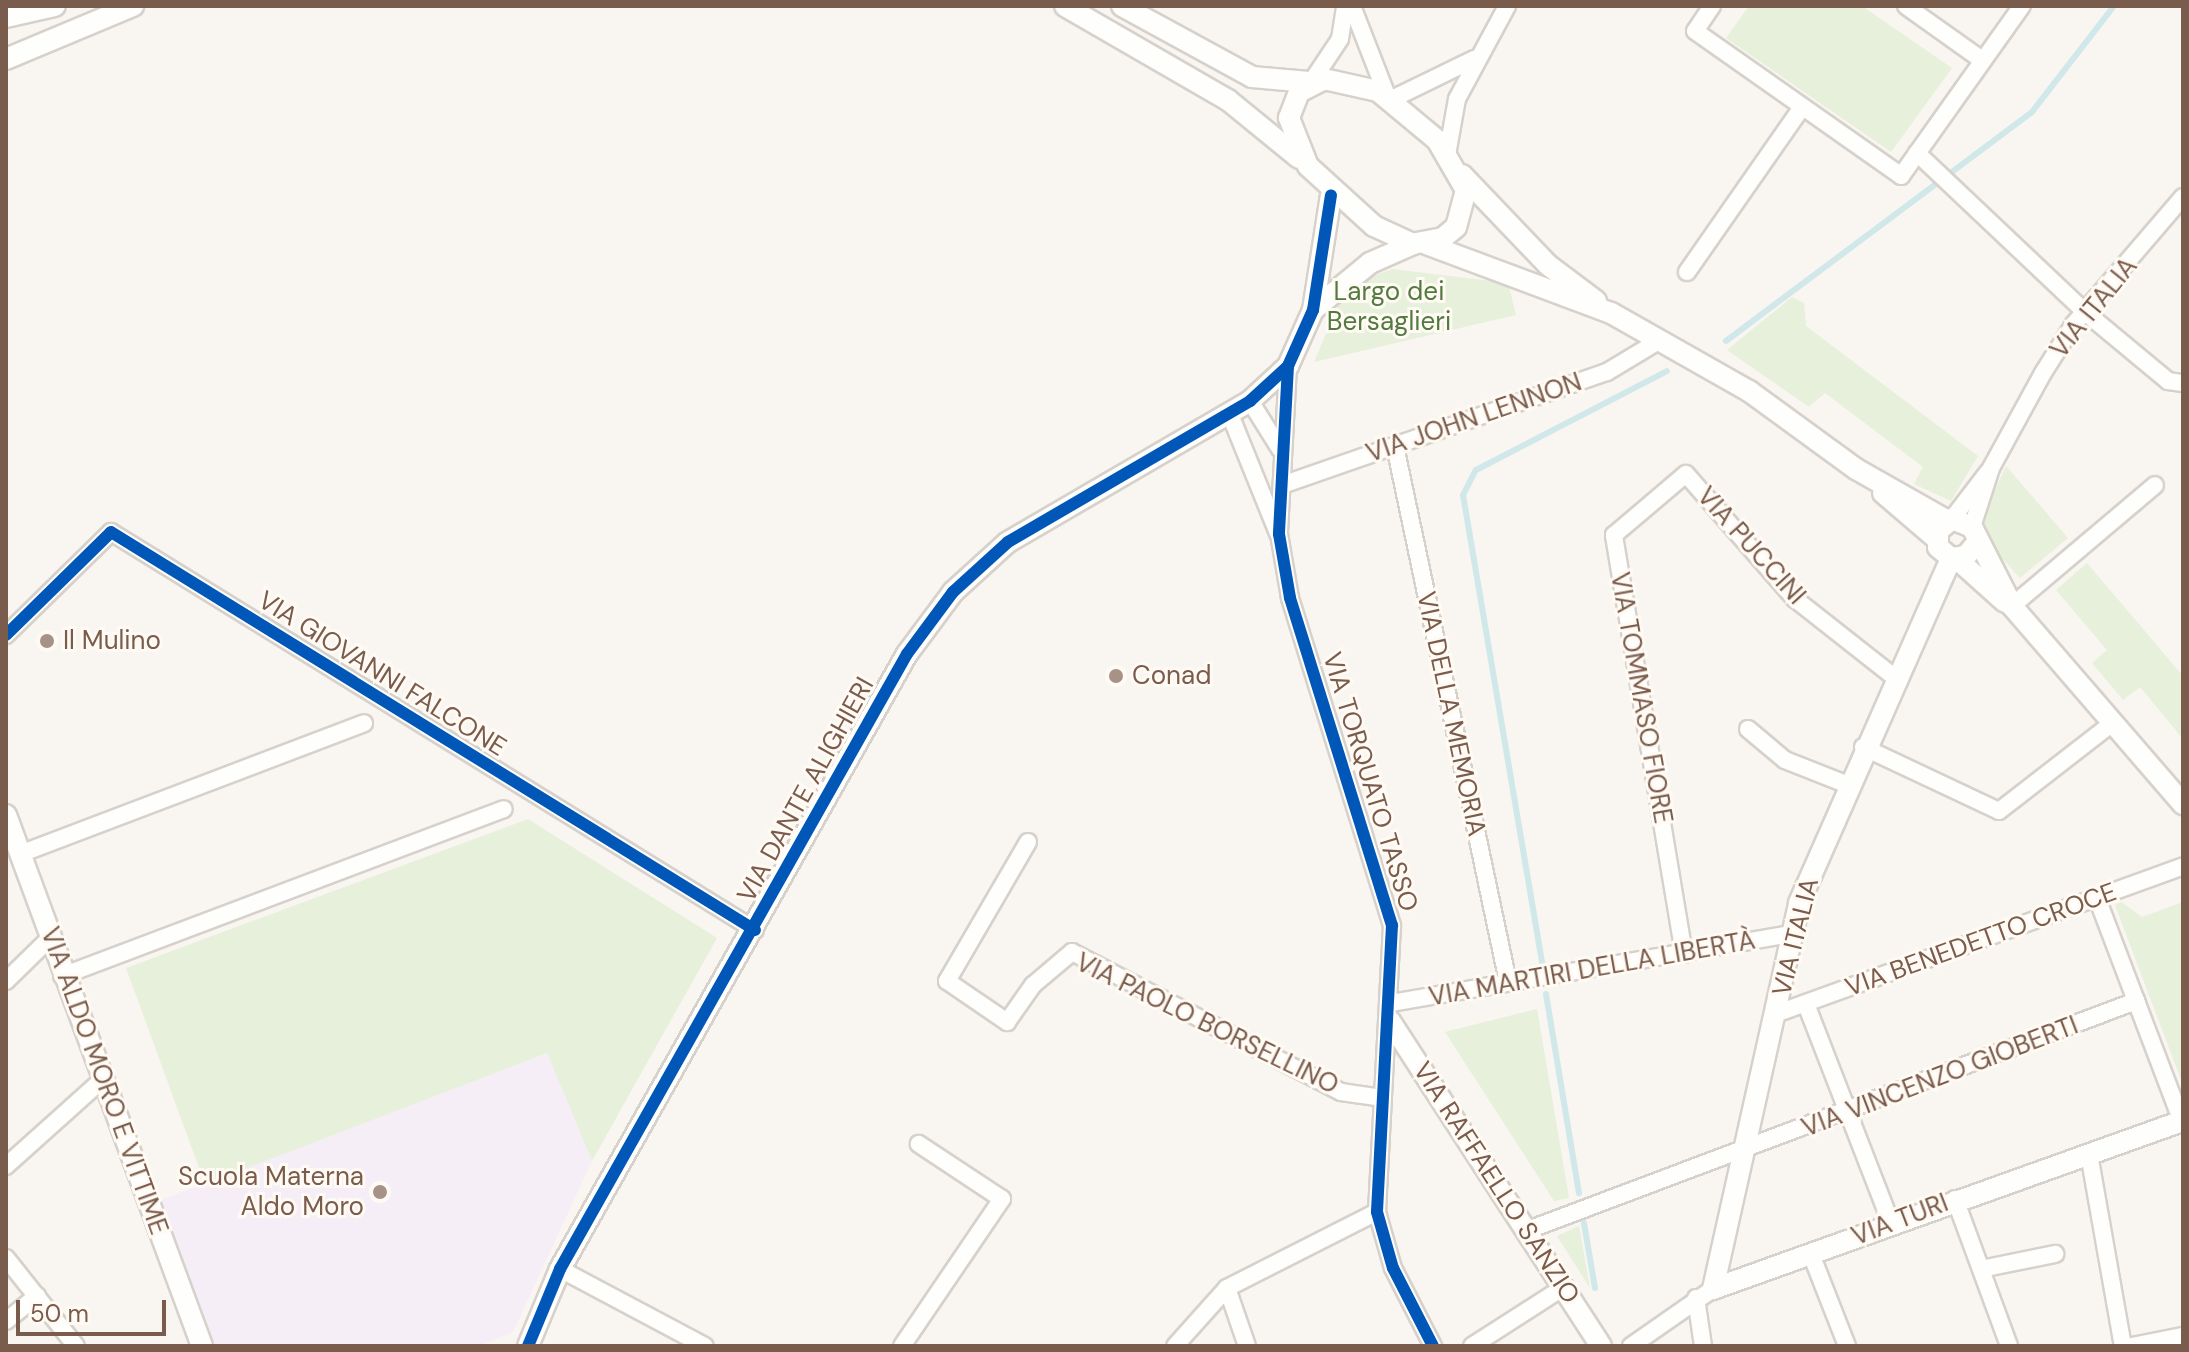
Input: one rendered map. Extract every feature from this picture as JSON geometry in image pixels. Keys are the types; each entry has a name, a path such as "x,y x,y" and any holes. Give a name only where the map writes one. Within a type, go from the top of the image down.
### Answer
{"street":[{"path":"6,17 55,6"},
{"path":"6,59 133,6"},
{"path":"1065,6 1228,100 1308,166 1331,195 1419,244 1611,313"},
{"path":"1122,6 1252,77 1311,82 1351,81 1390,97 1474,59"},
{"path":"1308,166 1289,118 1334,50 1345,6"},
{"path":"1352,6 1390,97 1548,265 1611,313 1749,391 1856,469 2012,606"},
{"path":"1313,310 1370,263 1456,227 1465,208 1452,162 1474,59 1507,6"},
{"path":"1712,6 1695,31 1901,176 1922,157 1982,60 2022,6"},
{"path":"1906,6 1982,60"},
{"path":"1687,272 1802,107"},
{"path":"1922,157 2085,312 2168,381 2183,383"},
{"path":"1229,412 1250,401 1288,366 1313,310 1331,195"},
{"name":"VIA ITALIA","path":"1962,528 1991,468 2085,312 2183,197"},
{"name":"VIA JOHN LENNON","path":"1282,485 1607,372 1660,340"},
{"name":"VIA TORQUATO TASSO","path":"1279,534 1281,450 1288,366"},
{"path":"1250,401 1281,450"},
{"name":"VIA TORQUATO TASSO","path":"1229,412 1279,534 1290,598 1392,925 1391,1012 1382,1098 1377,1212 1393,1268 1433,1346"},
{"name":"VIA DANTE ALIGHIERI","path":"528,1346 560,1269 755,930 880,697 953,592 1034,524 1229,412"},
{"name":"VIA DELLA MEMORIA","path":"1395,446 1508,982"},
{"path":"1856,469 1962,528 2012,606 2183,804"},
{"name":"VIA PUCCINI","path":"1686,474 1795,599 1893,676"},
{"name":"VIA TOMMASO FIORE","path":"1684,954 1614,535 1686,474"},
{"path":"2012,606 2155,485"},
{"path":"1937,539 1962,528"},
{"path":"1954,558 1962,528"},
{"name":"VIA GIOVANNI FALCONE","path":"6,635 111,532 755,930"},
{"name":"VIA ITALIA","path":"1705,1294 1778,1013 1792,934 1846,784 1893,676 1954,558"},
{"path":"20,854 364,723"},
{"path":"1863,747 1999,811 2111,724"},
{"path":"1748,729 1785,760 1846,784"},
{"path":"62,976 504,809"},
{"name":"VIA ALDO MORO E VITTIME","path":"6,815 51,937 62,976 202,1346"},
{"name":"VIA PAOLO BORSELLINO","path":"1028,842 947,981 1007,1022 1033,985 1072,952 1341,1092 1382,1098"},
{"name":"VIA BENEDETTO CROCE","path":"1778,1013 2183,866"},
{"path":"2097,898 2183,1122"},
{"name":"VIA MARTIRI DELLA LIBERTÀ","path":"1391,1012 1508,982 1792,934"},
{"path":"6,981 51,937"},
{"name":"VIA VINCENZO GIOBERTI","path":"1528,1230 1848,1113 2136,1001"},
{"path":"1806,1004 1891,1223"},
{"name":"VIA RAFFAELLO SANZIO","path":"1391,1012 1601,1346"},
{"path":"6,1166 103,1079"},
{"name":"VIA TURI","path":"1631,1346 1705,1294 1955,1199 2183,1122"},
{"path":"902,1346 1002,1199 919,1144"},
{"path":"2089,1154 2123,1346"},
{"path":"1955,1199 2009,1346"},
{"path":"1175,1346 1227,1288 1377,1212"},
{"path":"1811,1254 1847,1346"},
{"path":"1981,1269 2055,1254"},
{"path":"6,1258 76,1346"},
{"path":"560,1269 705,1346"},
{"path":"1472,1346 1564,1287"},
{"path":"1227,1288 1247,1346"},
{"path":"1703,1346 1705,1294"},
{"path":"6,1321 37,1296"},
{"path":"2132,1346 2183,1336"},
{"path":"513,1346 528,1346"}],"shaded area":[{"name":"Scuola Materna Aldo Moro","path":"547,1053 592,1161 513,1332 479,1346 214,1346 161,1200"}],"green space":[{"path":"1749,6 1862,6 1952,68 1891,152 1726,38"},
{"name":"Largo dei Bersaglieri","path":"1392,269 1508,283 1516,315 1314,362 1340,301 1362,280"},
{"path":"1792,297 1804,303 1806,326 1978,456 1951,501 1914,484 1923,467 1825,393 1809,407 1727,350"},
{"path":"2006,466 2068,538 2020,578 1988,543 1981,520"},
{"path":"2087,563 2183,676 2183,739 2140,687 2123,700 2092,663 2107,650 2056,590"},
{"path":"528,819 717,938 592,1161 547,1053 205,1184 126,968"},
{"path":"2121,902 2142,917 2183,902 2183,1085 2115,905"},
{"path":"1537,1009 1569,1198 1554,1201 1445,1032"},
{"path":"1579,1226 1590,1288 1557,1236"}],"waterway":[{"path":"1726,341 2032,112 2114,6"},
{"path":"1542,962 1463,495 1476,470 1667,371"},
{"path":"1546,994 1579,1193"},
{"path":"1584,1223 1595,1288"}],"cycle path":[{"path":"528,1346 560,1269 907,654 953,592 1008,542 1250,401 1288,366 1313,310 1331,195"},
{"path":"1288,366 1279,534 1290,598 1392,925 1377,1212 1393,1268 1433,1346"},
{"path":"6,635 111,532 755,930"}],"place":[{"name":"Il Mulino","path":"47,641"},
{"name":"Conad","path":"1116,676"},
{"name":"Scuola Materna Aldo Moro","path":"380,1192"}]}
